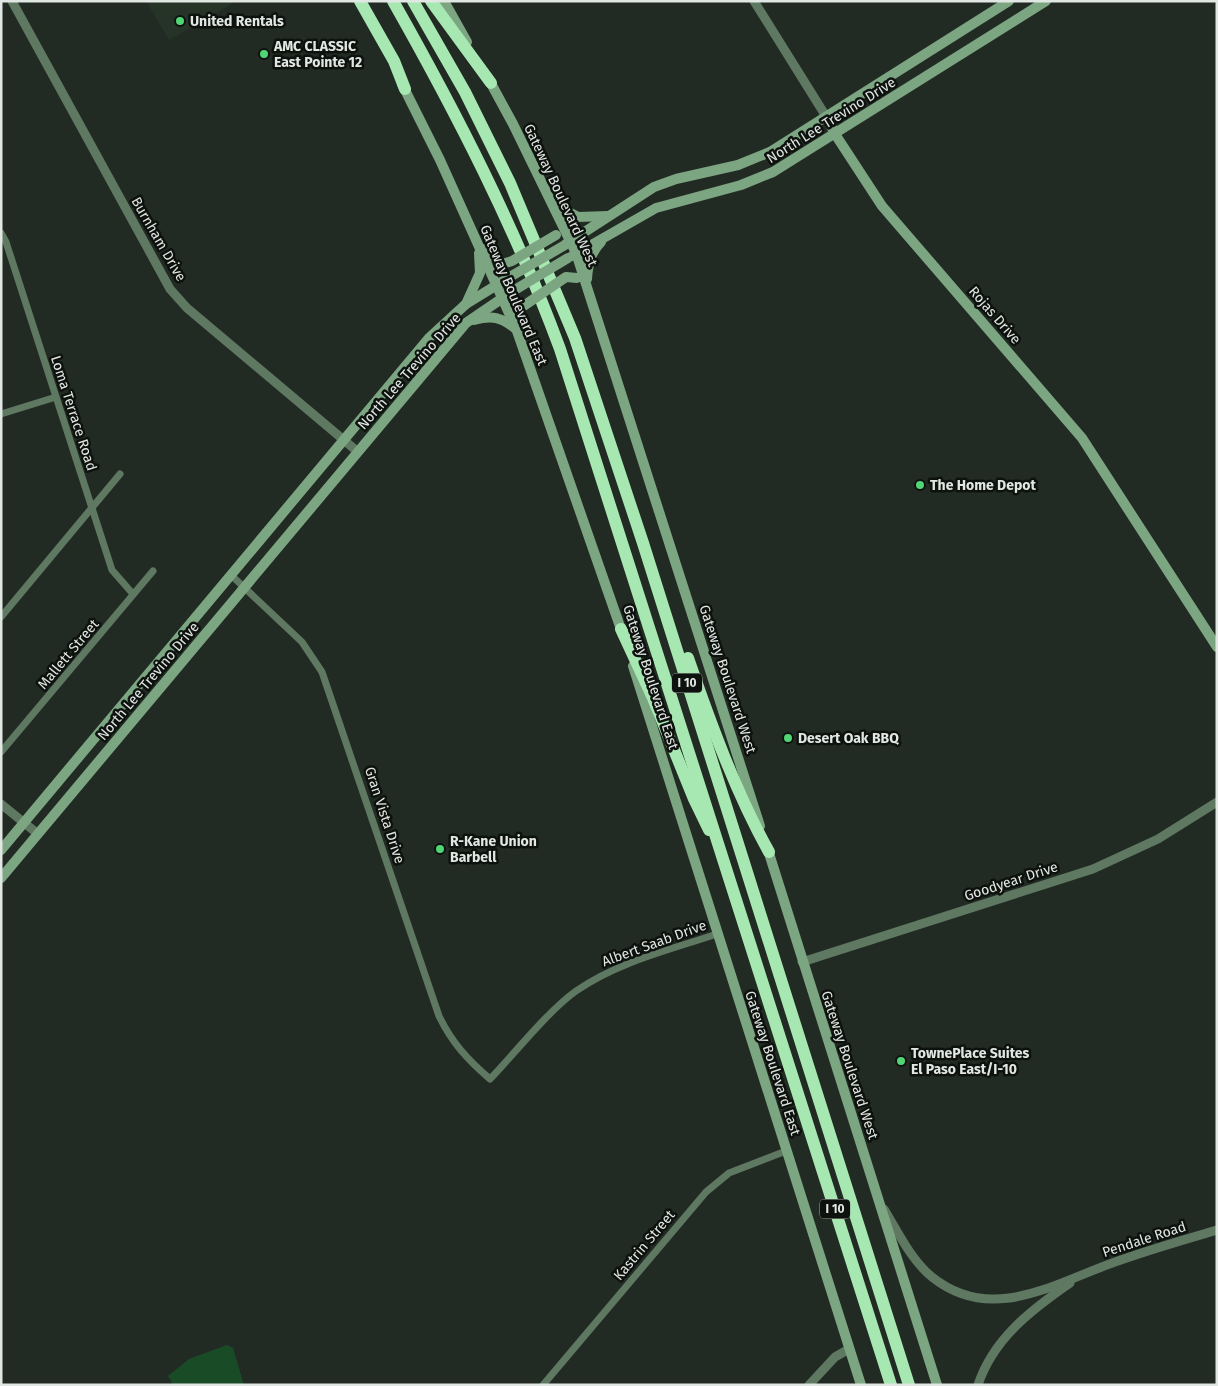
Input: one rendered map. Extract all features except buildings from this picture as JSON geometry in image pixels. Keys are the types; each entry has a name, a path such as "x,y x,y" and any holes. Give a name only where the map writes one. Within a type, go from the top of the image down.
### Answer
{"highway":[{"path":"360,1 394,61 405,89"},
{"name":"I 10","path":"393,1 481,163 510,226 549,320 723,854 891,1385"},
{"name":"I 10","path":"414,1 469,100 514,192 575,338 643,543 909,1385"},
{"path":"431,1 490,83"},
{"path":"643,543 668,600 714,729 756,828 769,852"},
{"path":"621,629 653,698 694,800 723,854"}],"main road":[{"name":"Gateway Boulevard East","path":"355,1 405,89 440,160 517,330 621,629 861,1385"},
{"name":"Gateway Boulevard West","path":"444,1 490,83 553,204 560,218 572,256 587,285 769,852 802,962 937,1385"},
{"name":"North Lee Trevino Drive","path":"1,850 430,338 466,304 568,243 640,195 666,182 738,165 770,152 827,118 1009,1"},
{"name":"North Lee Trevino Drive","path":"1,878 466,323 514,291 615,230 670,202 741,185 773,172 1046,1"},
{"name":"Rojas Drive","path":"827,118 835,134 882,206 1082,438 1217,646"},
{"path":"553,204 578,217 609,216"},
{"path":"479,247 502,264 512,261 556,236 560,229 560,218"},
{"path":"587,285 588,264 595,249 615,230"},
{"path":"466,304 480,274 479,247"},
{"path":"517,330 519,309 566,277 577,278 587,285"},
{"path":"466,323 487,316 507,322 517,330"}],"street":[{"name":"Burnham Drive","path":"12,1 170,289 187,308 358,452"},
{"name":"Rojas Drive","path":"754,1 827,118"},
{"name":"Loma Terrace Road","path":"1,232 6,242 112,570 133,594"},
{"path":"1,414 56,397"},
{"path":"1,616 120,474"},
{"name":"Mallett Street","path":"1,752 153,571"},
{"name":"Gran Vista Drive","path":"231,575 244,589 289,628 302,642 318,665 350,751 440,1016 464,1056 490,1079"},
{"name":"Goodyear Drive","path":"802,962 1093,869 1158,839 1217,802"},
{"path":"1,804 38,834"},
{"name":"Albert Saab Drive","path":"490,1079 576,991 610,971 627,964 718,934"},
{"name":"Kastrin Street","path":"543,1385 706,1192 729,1173 786,1151"},
{"name":"Pendale Road","path":"878,1200 919,1264 931,1276 954,1290 980,1298 1005,1299 1028,1295 1114,1262 1217,1230"},
{"name":"Pendale Road","path":"978,1385 988,1360 1008,1333 1036,1308 1080,1276"},
{"path":"809,1385 835,1357 849,1349"}],"shaded area":[{"name":"United Rentals","path":"146,1 237,1 169,40"}],"green space":[{"path":"227,1345 233,1348 244,1385 173,1385 168,1376 189,1359"}],"place":[{"name":"United Rentals","path":"180,21"},
{"name":"AMC CLASSIC East Pointe 12","path":"264,54"},
{"name":"The Home Depot","path":"920,485"},
{"name":"Desert Oak BBQ","path":"788,738"},
{"name":"R-Kane Union Barbell","path":"440,849"},
{"name":"TownePlace Suites El Paso East/I-10","path":"901,1061"}]}
